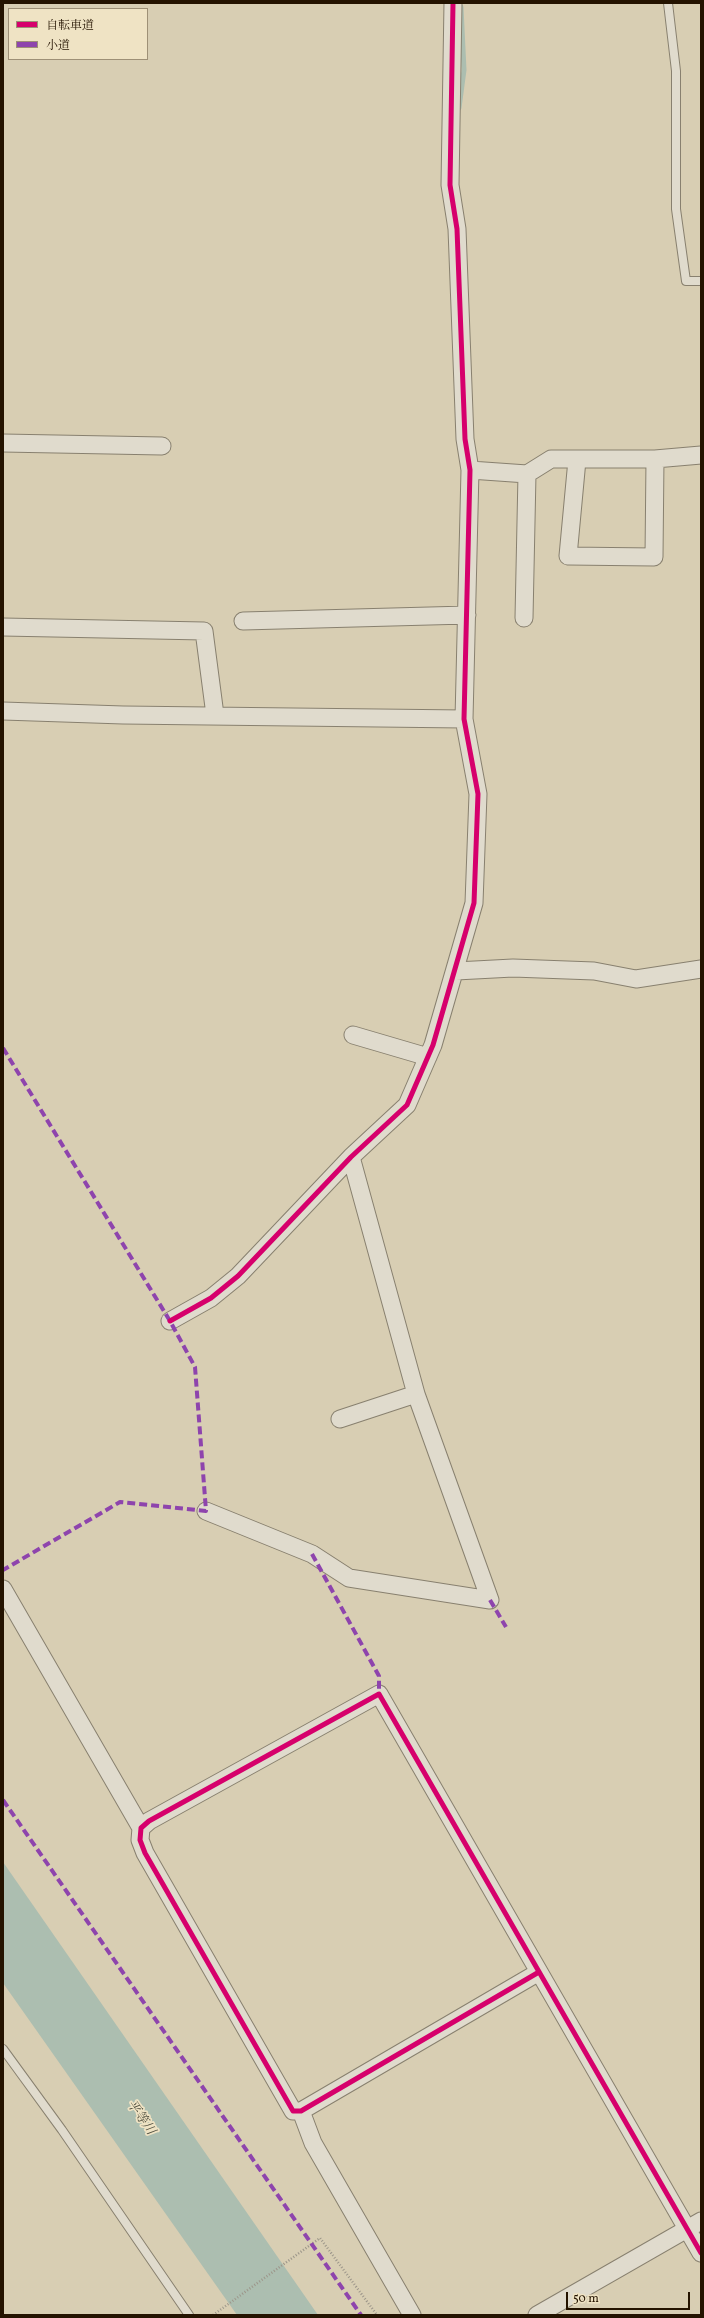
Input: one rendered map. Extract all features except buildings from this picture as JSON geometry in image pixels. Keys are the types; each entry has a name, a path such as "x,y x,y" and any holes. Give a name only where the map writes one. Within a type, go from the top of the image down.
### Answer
{"street":[{"path":"170,1321 211,1298 238,1276 351,1157 407,1105 428,1057 456,971 474,903 478,794 464,719 470,470 465,431 457,230 450,184 453,3"},
{"path":"3,444 162,446"},
{"path":"470,470 527,474 551,459 655,459 701,455"},
{"path":"577,460 568,556 654,557 655,459"},
{"path":"524,618 527,474"},
{"path":"244,621 467,615"},
{"path":"3,627 204,631 215,715"},
{"path":"3,711 123,715 464,719"},
{"path":"456,971 513,968 594,971 636,979 701,969"},
{"path":"353,1036 428,1057"},
{"path":"206,1511 312,1554 349,1578 490,1600 416,1394 351,1157"},
{"path":"340,1419 416,1394"},
{"path":"3,1589 141,1828 140,1840 145,1853 293,2111 301,2111 538,1972"},
{"path":"141,1828 149,1822 379,1694 538,1972 694,2225 701,2253"},
{"path":"301,2111 312,2143 412,2315"},
{"path":"537,2315 694,2225"}],"lane":[{"path":"668,3 676,71 676,209 686,281 701,281"},
{"path":"3,2049 62,2130 189,2315"}],"path":[{"path":"213,2315 320,2238 376,2315"}],"water":[{"name":"平等川","path":"3,1862 318,2315 237,2315 3,1983"}],"waterway":[{"path":"459,108 464,70 461,7"}],"marked path":[{"path":"3,1048 170,1321 195,1367 206,1511 120,1502 3,1570"},
{"path":"312,1554 379,1676 379,1694"},
{"path":"490,1600 506,1627"},
{"path":"3,1800 361,2315"}],"cycle path":[{"path":"170,1321 211,1298 238,1276 351,1157 407,1105 433,1045 474,903 478,794 464,719 470,470 465,439 457,229 450,185 453,3"},
{"path":"539,1972 301,2111 293,2111 145,1853 140,1840 141,1828 149,1821 379,1694 701,2253"}]}
